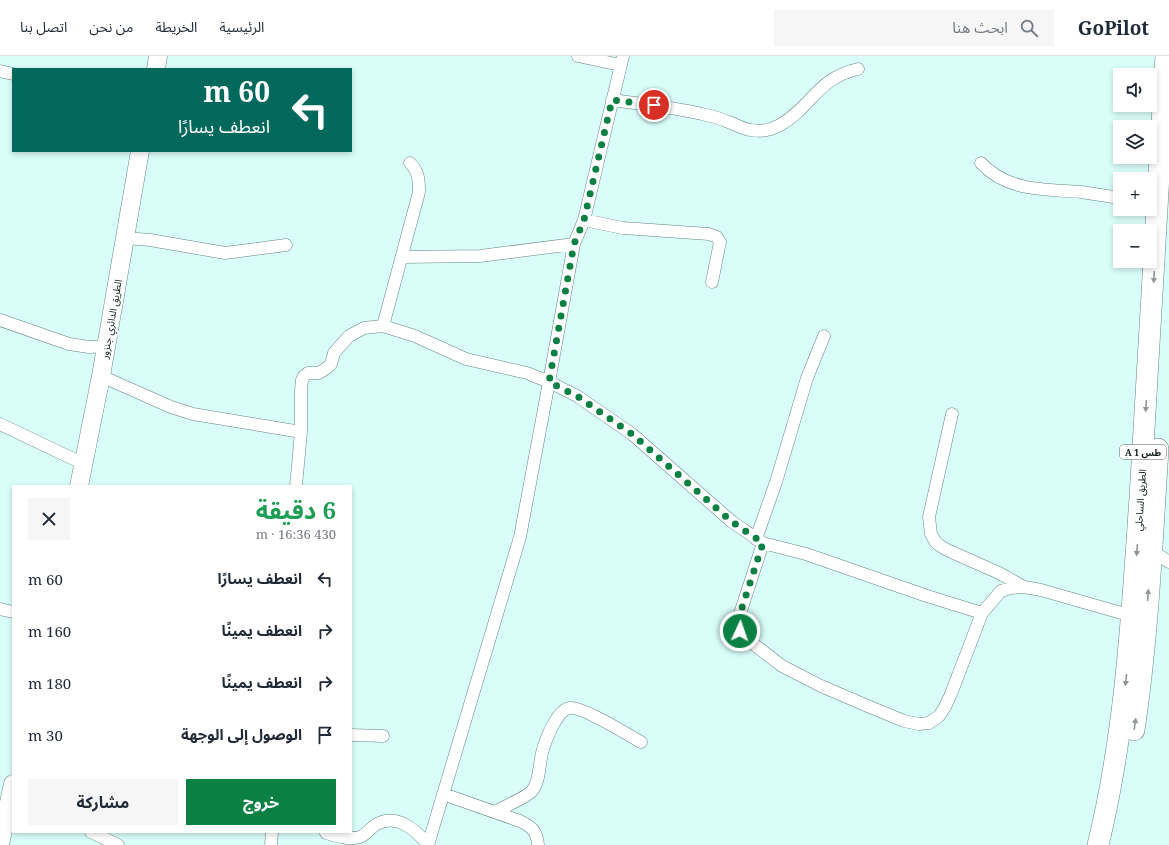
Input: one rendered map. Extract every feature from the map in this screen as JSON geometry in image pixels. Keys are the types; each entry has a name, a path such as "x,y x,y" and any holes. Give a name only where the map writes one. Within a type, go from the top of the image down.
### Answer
{"highway":[{"name":"الطريق الساحلي","path":"1157,172 1166,56"},
{"name":"الطريق الساحلي","path":"1098,845 1117,753 1126,685 1151,333 1154,216"},
{"name":"الطريق الساحلي","path":"1112,845 1119,818 1140,689 1152,551 1169,268"}],"main road":[{"path":"156,68 158,56"},
{"name":"الطريق الدائري جنزور","path":"79,485 101,376 140,152"},
{"path":"0,844 10,789"}],"street":[{"path":"428,844 520,538 574,244 584,220 622,60 578,56"},
{"path":"612,100 668,107 722,119 750,130 768,130 781,124 799,110 829,81 844,72 858,69"},
{"path":"0,71 12,74"},
{"path":"383,326 419,192 417,170 410,163"},
{"path":"981,163 989,172 1001,179 1026,188 1082,192 1113,197"},
{"path":"584,220 623,228 710,234 717,237 720,242 712,282"},
{"path":"125,238 150,240 226,253 286,245"},
{"path":"402,257 480,256 574,244"},
{"path":"0,320 69,344 106,346"},
{"path":"296,485 301,432 301,391 304,376 308,373 319,373 328,367 331,364 334,353 349,336 364,328 383,326 415,336 466,360 527,373 577,396 632,434 731,521 759,541 806,554 928,596 982,612"},
{"path":"824,336 807,378 759,541 737,623 740,631 757,648 782,666 822,686 904,721 919,724 929,723 938,716 951,694 982,612 1001,591 1010,588 1024,587 1041,590 1132,616"},
{"path":"101,376 171,407 193,414 301,432"},
{"path":"952,414 929,517 931,534 935,540 947,550 998,573 1024,587"},
{"path":"0,424 84,464"},
{"path":"1152,551 1169,562"},
{"path":"0,609 12,612"},
{"path":"495,812 531,792 536,784 542,752 547,736 556,720 565,710 571,708 587,713 641,742"},
{"path":"352,734 382,736"},
{"path":"443,794 495,812 529,826 535,831 538,845"},
{"path":"326,833 351,838 359,837 366,834 377,824 392,820 406,824 417,832 428,844"},
{"path":"94,833 118,845"},
{"path":"271,845 272,833"}],"route":[{"path":"654,105 612,100 584,220 574,244 549,382 577,396 632,434 731,521 763,543 737,623 740,631"}]}
